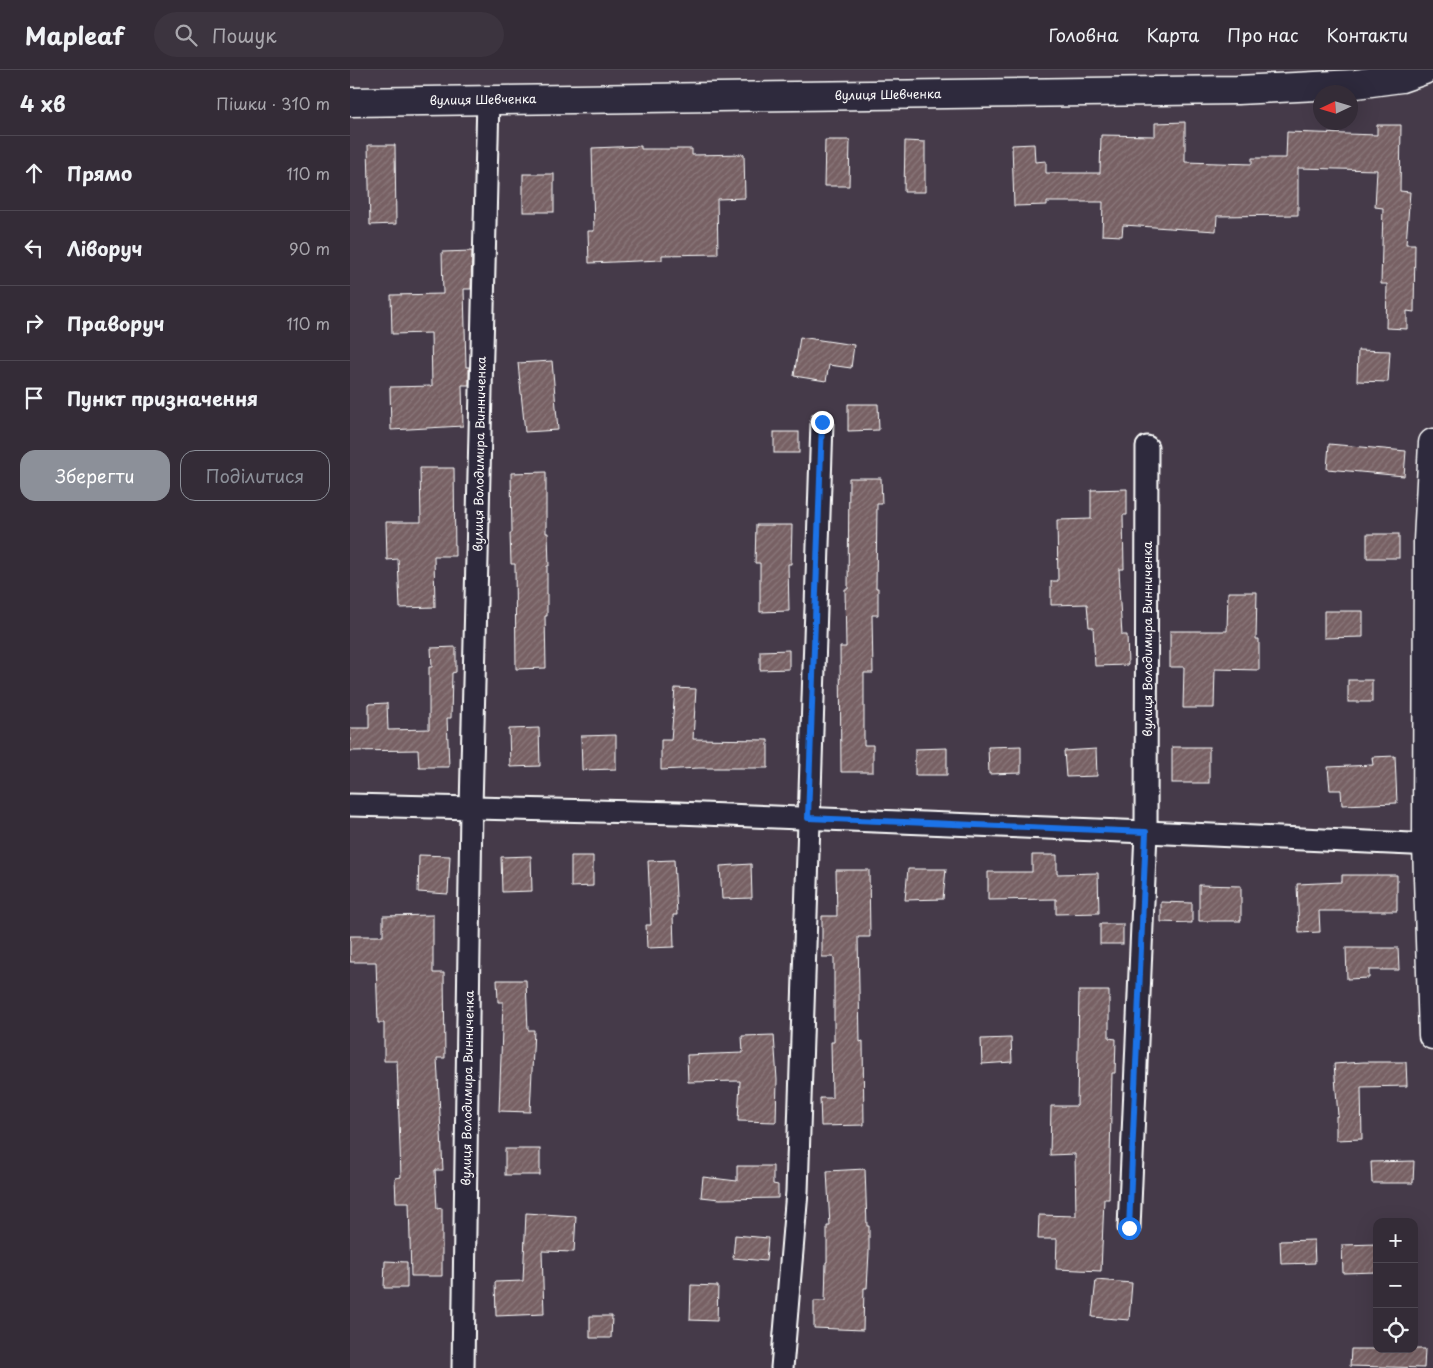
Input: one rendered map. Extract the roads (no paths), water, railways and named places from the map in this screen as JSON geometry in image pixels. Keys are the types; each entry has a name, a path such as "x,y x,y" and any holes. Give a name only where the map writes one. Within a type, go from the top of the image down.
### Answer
{"street":[{"name":"вулиця Шевченка","path":"350,102 1237,90 1356,84 1401,78 1424,70"},
{"name":"вулиця Володимира Винниченка","path":"463,1368 471,808 488,99"},
{"path":"782,1368 797,1192 822,422"},
{"path":"1433,443 1428,541 1433,1035"},
{"name":"вулиця Володимира Винниченка","path":"1129,1228 1146,832 1147,447"},
{"path":"350,805 678,813 1430,845"}]}
